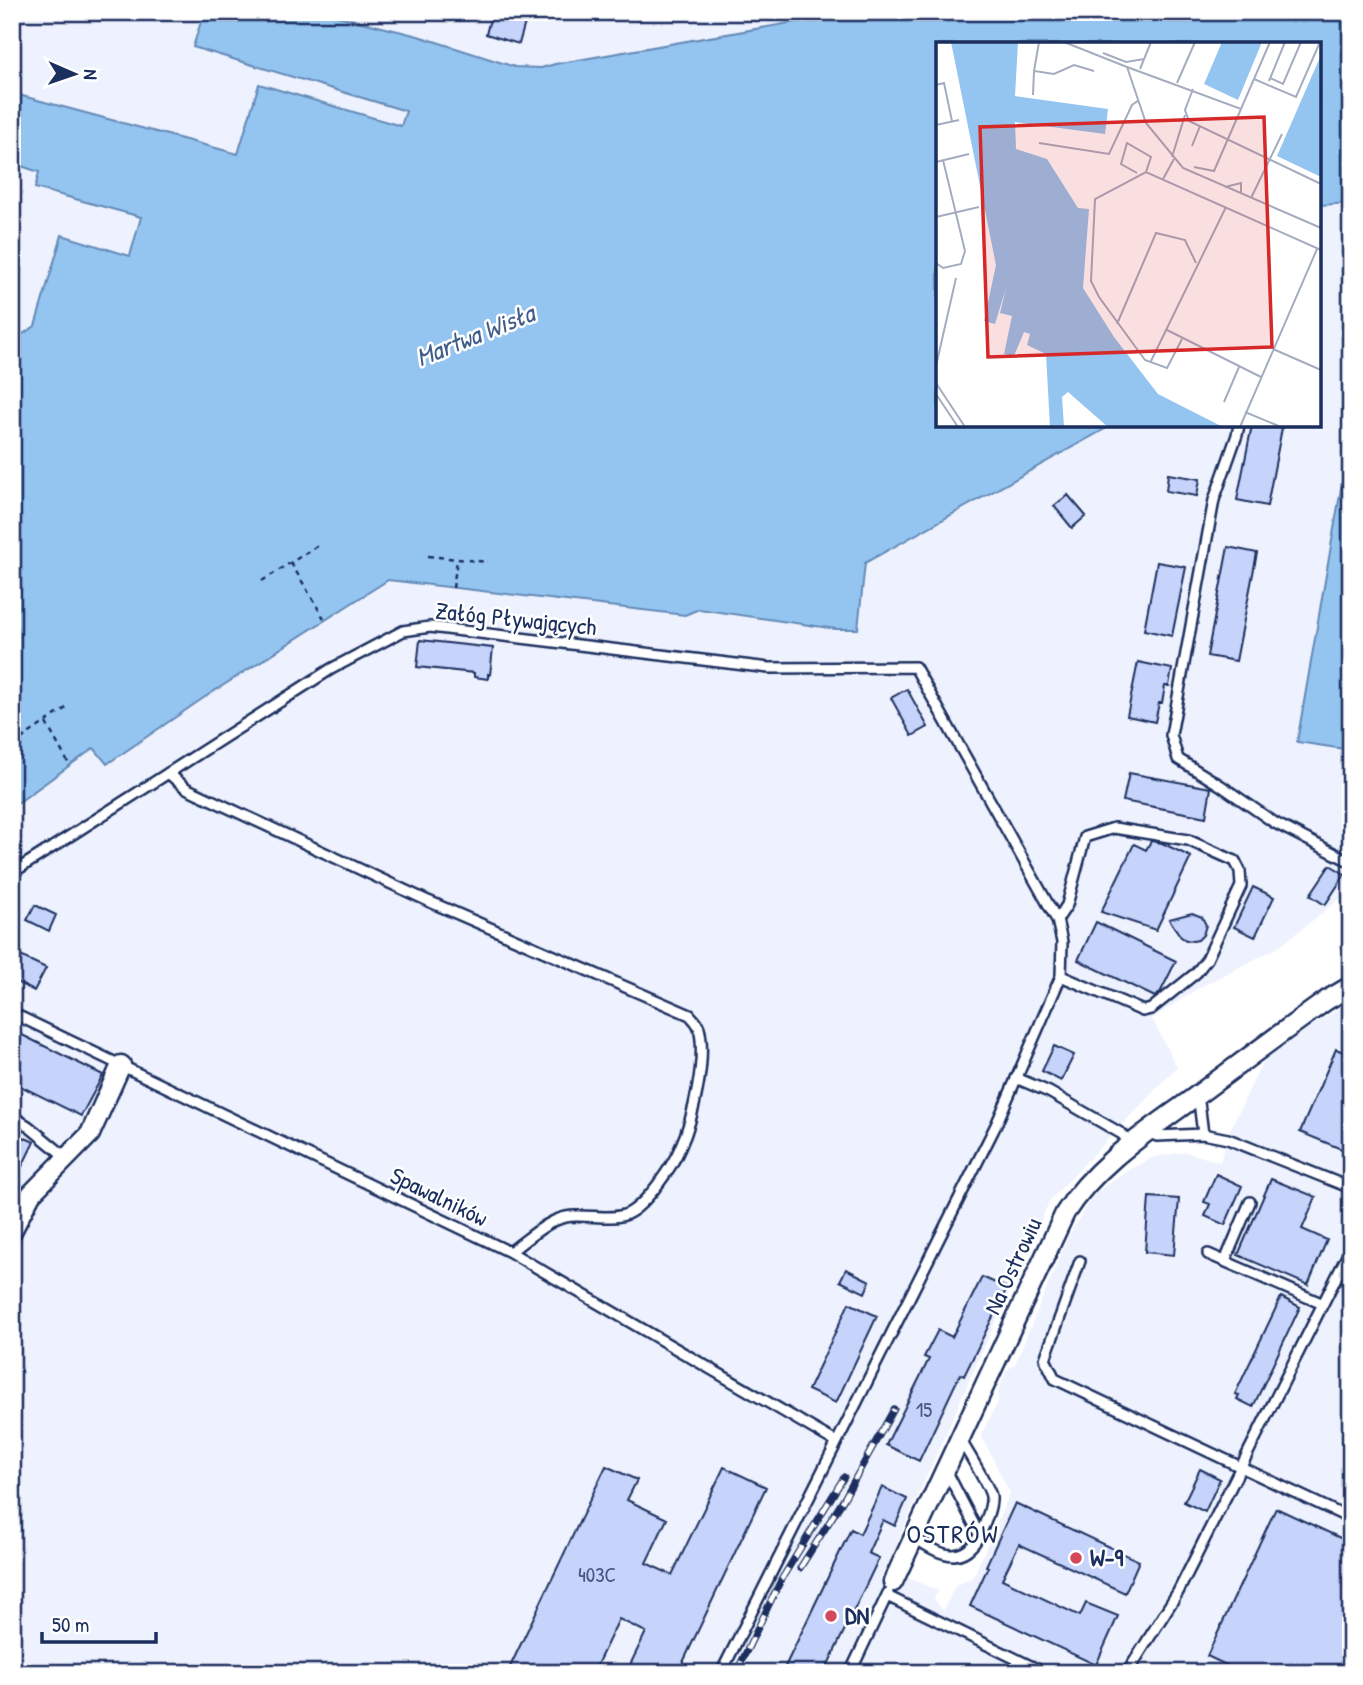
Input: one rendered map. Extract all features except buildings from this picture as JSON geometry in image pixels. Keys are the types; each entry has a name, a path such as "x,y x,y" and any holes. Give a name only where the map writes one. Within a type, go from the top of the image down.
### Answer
{"street":[{"name":"Na Ostrowiu","path":"890,1589 1065,1213 1077,1194 1147,1132 1327,1000 1351,986"},
{"path":"12,1231 31,1194 90,1133 121,1065"}],"lane":[{"path":"1238,427 1214,500 1171,735 1178,759 1275,823 1351,862"},
{"name":"Załóg Pływających","path":"12,873 331,669 403,631 430,627 769,668 915,667 1058,920"},
{"path":"168,773 187,788 428,901 690,1016 699,1026 702,1049 695,1104 680,1149 651,1196 628,1213 559,1218 510,1252"},
{"path":"721,1673 996,1125 1061,976 1062,942 1058,920 1067,905 1084,837 1114,828 1188,840 1235,861 1240,871 1241,886 1207,959 1196,972 1151,1009 1143,1011 1061,976"},
{"name":"Spawalników","path":"12,1013 510,1252 836,1442"},
{"path":"1016,1078 1049,1092 1122,1134 1131,1145"},
{"path":"1198,1094 1203,1134"},
{"path":"12,1116 67,1158"},
{"path":"1147,1132 1157,1136 1203,1134 1228,1139 1351,1188"},
{"path":"1225,1261 1250,1202"},
{"path":"1127,1673 1178,1592 1351,1248"},
{"path":"1208,1254 1323,1304"},
{"path":"1080,1261 1045,1359 1055,1379 1351,1519"},
{"path":"914,1537 938,1552 959,1555 969,1550 980,1536 990,1507 991,1494 960,1439"},
{"path":"946,1470 980,1536"},
{"path":"890,1589 1045,1673"},
{"name":"Na Ostrowiu","path":"850,1673 890,1589"}],"path":[{"path":"262,581 320,544"},
{"path":"428,555 488,562"},
{"path":"453,588 457,560"},
{"path":"291,563 325,620"},
{"path":"21,739 69,705"},
{"path":"46,723 69,765"}],"shaded area":[{"path":"12,12 204,12 193,47 406,110 402,126 260,84 239,154 15,94 12,102"},
{"path":"322,12 853,12 541,68 515,67 418,36"},
{"path":"12,163 39,172 35,188 141,217 130,256 50,272 35,326 12,341"},
{"path":"1351,203 1351,890 1279,947 1200,987 1152,1019 1177,1067 1050,1200 881,1578 903,1588 908,1578 939,1591 934,1598 943,1611 955,1586 973,1577 1010,1493 981,1435 998,1402 998,1391 1007,1370 1015,1364 1069,1235 1094,1194 1120,1175 1154,1157 1186,1152 1220,1162 1230,1130 1263,1061 1351,1001 1351,1673 12,1673 12,807 94,748 108,763 205,697 388,580 685,615 698,609 836,629 858,629 865,563 1108,427 1321,427 1321,205"}],"water":[{"name":"Martwa Wisła","path":"204,12 322,12 418,36 515,67 541,68 853,12 1351,12 1351,203 1321,205 1321,42 936,42 936,427 1108,427 865,563 858,629 836,629 699,609 685,615 388,580 205,697 107,764 94,748 12,807 12,341 35,326 62,235 130,256 141,217 35,188 39,172 12,163 12,102 15,94 238,154 259,84 401,126 406,111 193,47"},
{"path":"1351,431 1351,750 1297,742"}],"railway":[{"path":"800,1568 842,1502 894,1409"},
{"path":"736,1673 781,1580 844,1477"}],"place":[{"name":"W-9","path":"1076,1558"},
{"name":"DN","path":"831,1616"}],"district":[{"name":"OSTRÓW","path":"953,1534"}]}
